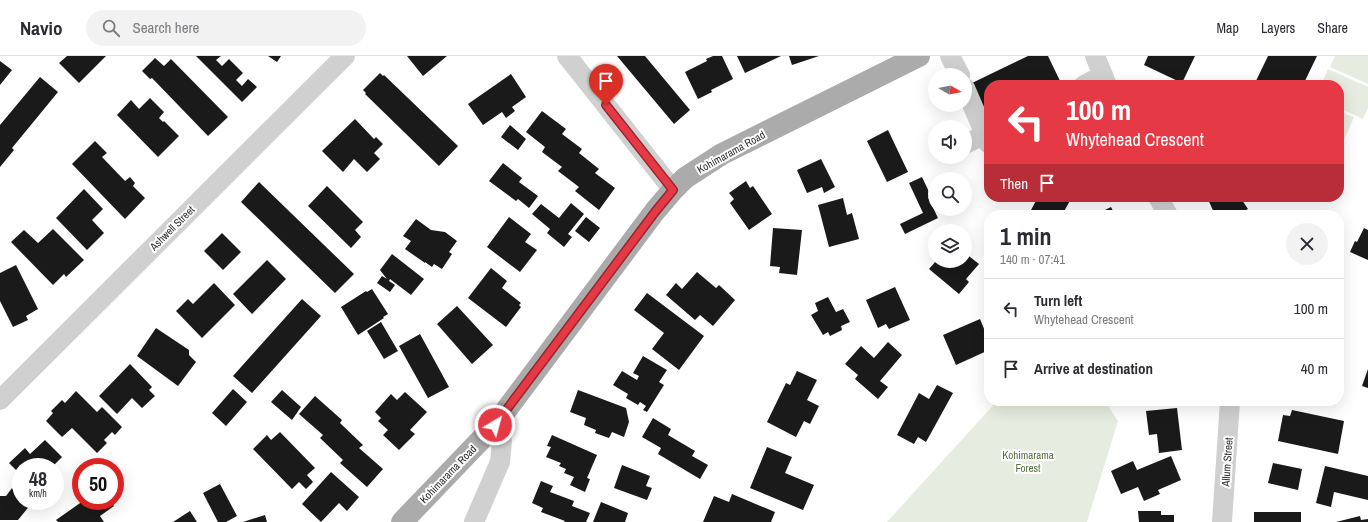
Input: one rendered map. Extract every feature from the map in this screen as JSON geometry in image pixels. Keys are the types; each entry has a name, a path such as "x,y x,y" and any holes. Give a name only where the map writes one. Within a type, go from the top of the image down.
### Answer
{"main road":[{"name":"Kohimarama Road","path":"402,522 495,425 655,212 685,178 722,154 919,56"}],"street":[{"name":"Ashwell Street","path":"0,400 345,56"},
{"path":"567,56 673,190"},
{"path":"950,56 956,68"},
{"path":"1095,56 1105,80"},
{"path":"972,103 984,128"},
{"path":"972,142 984,138"},
{"name":"Allum Street","path":"1222,522 1230,406"},
{"path":"474,522 500,462 502,441 495,425"}],"green space":[{"path":"1335,56 1368,56 1368,84 1330,67"},
{"path":"1328,69 1368,87 1368,108 1363,119 1344,110 1344,80 1323,80"},
{"path":"1344,113 1354,117 1344,140"},
{"name":"Kohimarama Forest","path":"992,406 1108,406 1118,421 1087,522 887,522"}],"building":[{"path":"67,56 106,56 79,83 59,63"},
{"path":"196,56 221,56 216,60 222,66 229,59 243,73 236,80 242,86 248,79 257,87 242,102"},
{"path":"268,56 281,56 277,62"},
{"path":"407,56 447,56 423,76"},
{"path":"617,56 645,56 690,110 674,124"},
{"path":"713,56 722,56 733,79 711,90 712,92 698,99 685,72 707,61 706,59"},
{"path":"737,56 781,56 745,73"},
{"path":"789,56 819,56 792,65"},
{"path":"1028,56 1048,56 1060,80 984,80 984,109 972,83"},
{"path":"1148,56 1195,56 1183,80 1176,80 1144,65"},
{"path":"1268,56 1317,56 1305,80 1256,80"},
{"path":"155,58 164,66 171,59 228,117 208,136 152,78 150,79 142,71"},
{"path":"0,61 12,70 0,85"},
{"path":"380,73 383,76 384,75 458,146 439,166 365,94 366,93 363,90"},
{"path":"511,74 526,97 512,107 515,111 506,118 502,112 483,125 468,104"},
{"path":"40,77 58,92 12,148 14,150 0,167 0,125"},
{"path":"150,98 164,112 159,118 179,136 158,157 117,115 131,100 139,109"},
{"path":"542,111 566,129 562,134 582,149 579,153 599,169 595,173 615,188 599,210 575,191 579,187 558,171 562,167 542,152 545,147 526,132"},
{"path":"355,119 374,139 376,137 383,144 374,153 380,159 367,172 354,159 343,172 322,151"},
{"path":"510,125 526,139 518,150 501,137"},
{"path":"888,130 908,172 887,182 867,141"},
{"path":"95,141 107,153 102,157 125,181 130,177 135,183 133,186 145,198 125,219 72,164"},
{"path":"821,159 835,187 824,193 822,187 807,193 797,170"},
{"path":"503,163 522,178 519,182 538,196 529,208 518,199 516,201 489,181"},
{"path":"922,177 928,190 928,216 937,216 938,218 905,234 900,224 923,213 909,183"},
{"path":"746,181 750,188 753,186 772,214 749,230 730,203 734,199 729,193"},
{"path":"259,182 354,274 335,293 241,202"},
{"path":"327,186 363,222 355,230 361,237 351,248 308,206"},
{"path":"84,189 103,209 92,220 104,233 87,250 56,218"},
{"path":"843,198 847,215 852,213 859,239 829,247 818,205"},
{"path":"1035,202 1069,202 1065,210 1031,210"},
{"path":"1209,202 1243,202 1248,209 1246,210 1213,210"},
{"path":"571,203 584,214 568,234 572,237 564,247 547,233 550,229 532,214 541,204 559,218"},
{"path":"1111,207 1112,210 1105,210"},
{"path":"509,217 531,234 525,242 537,250 520,272 487,247"},
{"path":"586,217 600,228 589,242 575,231"},
{"path":"416,219 431,230 445,232 457,241 449,252 452,254 442,269 434,264 432,267 405,249 411,241 403,236"},
{"path":"773,228 802,230 797,275 779,273 780,267 770,266"},
{"path":"1364,228 1368,230 1368,260 1350,252 1355,241 1357,242"},
{"path":"53,229 84,260 66,277 64,274 53,285 11,242 24,230 38,243"},
{"path":"222,233 241,252 223,270 204,251"},
{"path":"392,254 424,279 411,295 390,279 389,281 395,285 390,292 377,283 382,276 387,279 380,270"},
{"path":"972,258 979,264 966,279 969,282 959,294 929,269 972,268"},
{"path":"267,260 286,279 252,314 233,294"},
{"path":"16,265 38,309 26,316 28,320 13,327 0,301 0,273"},
{"path":"491,268 507,281 502,288 521,303 519,305 521,307 506,327 468,298"},
{"path":"697,272 716,288 719,285 735,300 713,326 700,315 695,320 666,295 676,283 682,289"},
{"path":"214,283 235,305 202,338 176,311 188,299 193,304"},
{"path":"895,287 910,320 889,329 886,324 878,328 866,300"},
{"path":"372,289 388,314 358,335 341,307 366,291 367,292"},
{"path":"647,293 704,336 679,370 652,349 664,333 634,310"},
{"path":"828,297 836,312 843,309 850,322 841,326 842,330 830,336 828,332 823,335 811,315 818,311 815,303"},
{"path":"302,299 321,316 252,393 233,376"},
{"path":"457,306 493,345 472,364 437,324"},
{"path":"980,319 984,329 984,352 956,365 943,335"},
{"path":"381,322 398,351 384,359 367,331"},
{"path":"156,328 189,350 189,355 196,362 178,386 137,356"},
{"path":"420,334 449,387 428,398 399,346"},
{"path":"888,342 902,355 880,381 888,387 878,399 855,379 858,375 845,364 861,346 874,358"},
{"path":"643,356 667,370 659,382 664,385 647,412 643,410 646,406 640,402 638,405 626,398 628,394 613,385 622,371 637,380 639,376 633,373"},
{"path":"130,364 152,387 149,390 155,396 142,408 132,398 117,414 99,396"},
{"path":"1368,369 1368,388 1362,386"},
{"path":"797,371 817,380 807,400 819,406 810,424 804,421 796,437 767,422 786,383 790,385"},
{"path":"937,385 953,393 926,442 918,437 914,444 897,435 919,393 929,399"},
{"path":"233,389 247,402 226,426 212,413"},
{"path":"282,390 301,407 292,420 271,402"},
{"path":"578,390 626,408 629,422 624,437 612,432 609,438 595,433 596,430 584,425 586,418 570,412"},
{"path":"76,391 97,412 102,407 122,427 115,435 112,432 104,440 107,443 97,453 72,428 62,437 46,421 53,413 51,411 62,400 65,403"},
{"path":"405,392 427,412 410,430 415,434 399,450 383,435 388,430 378,421 381,418 375,412 391,394 397,400"},
{"path":"315,396 342,420 340,423 363,445 359,448 383,469 367,487 340,463 343,460 320,438 323,435 299,414"},
{"path":"1177,408 1182,450 1159,453 1157,434 1149,435 1146,411"},
{"path":"1292,410 1344,421 1338,454 1278,441 1283,415 1290,416"},
{"path":"653,418 671,429 668,435 695,451 692,456 708,465 700,479 658,454 661,448 642,437"},
{"path":"280,432 315,468 307,475 313,482 306,489 299,482 292,489 253,449 267,435 271,440"},
{"path":"552,435 597,455 587,478 590,479 585,492 570,485 574,477 564,473 566,469 559,466 561,463 546,457 551,447 547,446"},
{"path":"45,440 62,457 14,458 25,448 30,454"},
{"path":"767,447 792,457 785,473 814,485 803,510 750,488"},
{"path":"1171,456 1181,480 1158,490 1160,494 1144,501 1138,487 1121,494 1111,471 1133,461 1137,470"},
{"path":"1273,463 1302,469 1298,490 1268,483"},
{"path":"622,465 650,476 646,486 652,488 647,500 614,488"},
{"path":"1325,466 1368,476 1368,500 1334,492 1331,507 1316,503"},
{"path":"331,472 359,497 347,511 339,503 321,522 302,504"},
{"path":"541,481 553,486 550,492 574,501 572,506 590,513 586,522 564,522 565,521 541,512 543,508 532,503"},
{"path":"220,484 237,516 226,522 218,522 203,493"},
{"path":"12,488 12,510 26,510 18,520 0,520 0,496 6,496"},
{"path":"732,494 775,512 771,522 703,522 714,496 729,502"},
{"path":"601,502 628,513 625,522 593,522"},
{"path":"72,509 72,510 108,510 100,516 104,522 58,522 56,520"},
{"path":"190,511 197,522 173,522"},
{"path":"1138,511 1161,511 1161,515 1174,515 1174,522 1139,522"},
{"path":"1254,512 1301,512 1301,522 1254,522"},
{"path":"265,515 267,522 243,522"},
{"path":"1360,516 1361,520 1368,519 1368,522 1336,522"}],"route":[{"path":"495,425 673,190 606,105"}]}
